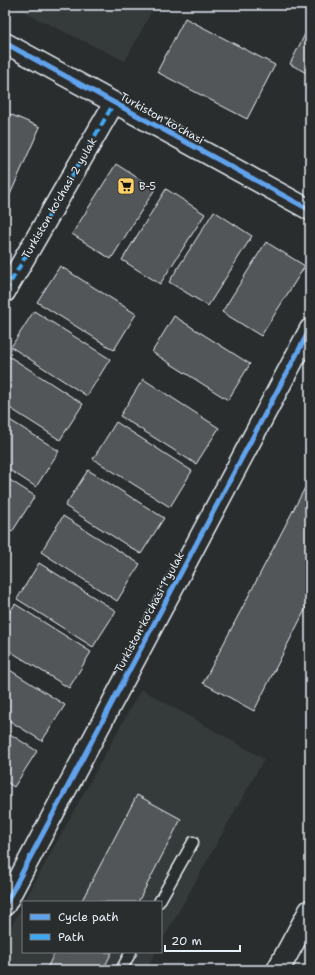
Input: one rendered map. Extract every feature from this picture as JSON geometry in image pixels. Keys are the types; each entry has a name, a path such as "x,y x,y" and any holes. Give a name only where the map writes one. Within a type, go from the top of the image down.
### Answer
{"main road":[{"path":"278,970 310,911"}],"street":[{"name":"Turkiston ko'chasi","path":"5,43 310,210"},
{"name":"Turkiston ko'chasi 2 yulak","path":"5,292 114,103"},
{"name":"Turkiston ko'chasi 1 yulak","path":"5,905 310,330"}],"lane":[{"path":"160,901 193,842"},
{"path":"121,970 130,953"}],"shaded area":[{"path":"9,5 155,5 125,61"},
{"path":"141,689 264,759 162,941 162,901 25,901"},
{"path":"22,907 22,953 155,953 146,970 5,970 5,938"}],"building":[{"path":"185,18 275,65 247,119 157,72"},
{"path":"310,24 310,75 290,64"},
{"path":"5,112 40,127 5,206"},
{"path":"116,164 155,189 111,259 72,234"},
{"path":"166,189 205,214 160,284 122,260"},
{"path":"214,211 252,236 208,306 169,282"},
{"path":"266,242 305,266 261,336 222,312"},
{"path":"60,266 136,314 114,350 37,302"},
{"path":"34,311 110,359 87,396 11,347"},
{"path":"174,316 250,364 228,400 152,352"},
{"path":"7,355 83,404 60,440 5,405 5,358"},
{"path":"143,379 219,428 196,464 120,416"},
{"path":"5,417 59,451 36,487 5,467"},
{"path":"116,422 192,471 170,507 93,459"},
{"path":"88,470 164,518 141,554 65,506"},
{"path":"5,477 35,496 12,532 5,527"},
{"path":"310,478 310,600 254,711 203,683"},
{"path":"63,516 140,564 117,601 41,552"},
{"path":"39,563 116,611 93,647 17,599"},
{"path":"15,604 91,652 69,688 5,648 5,620"},
{"path":"5,667 65,705 42,741 5,718"},
{"path":"5,731 37,751 14,787 5,781"},
{"path":"137,795 181,819 139,901 82,901"},
{"path":"54,953 112,953 103,970 46,970"}],"marked path":[{"path":"5,292 114,103"}],"cycle path":[{"path":"5,43 310,210"},
{"path":"5,905 310,329"}],"place":[{"name":"В-5","path":"126,186"}]}
